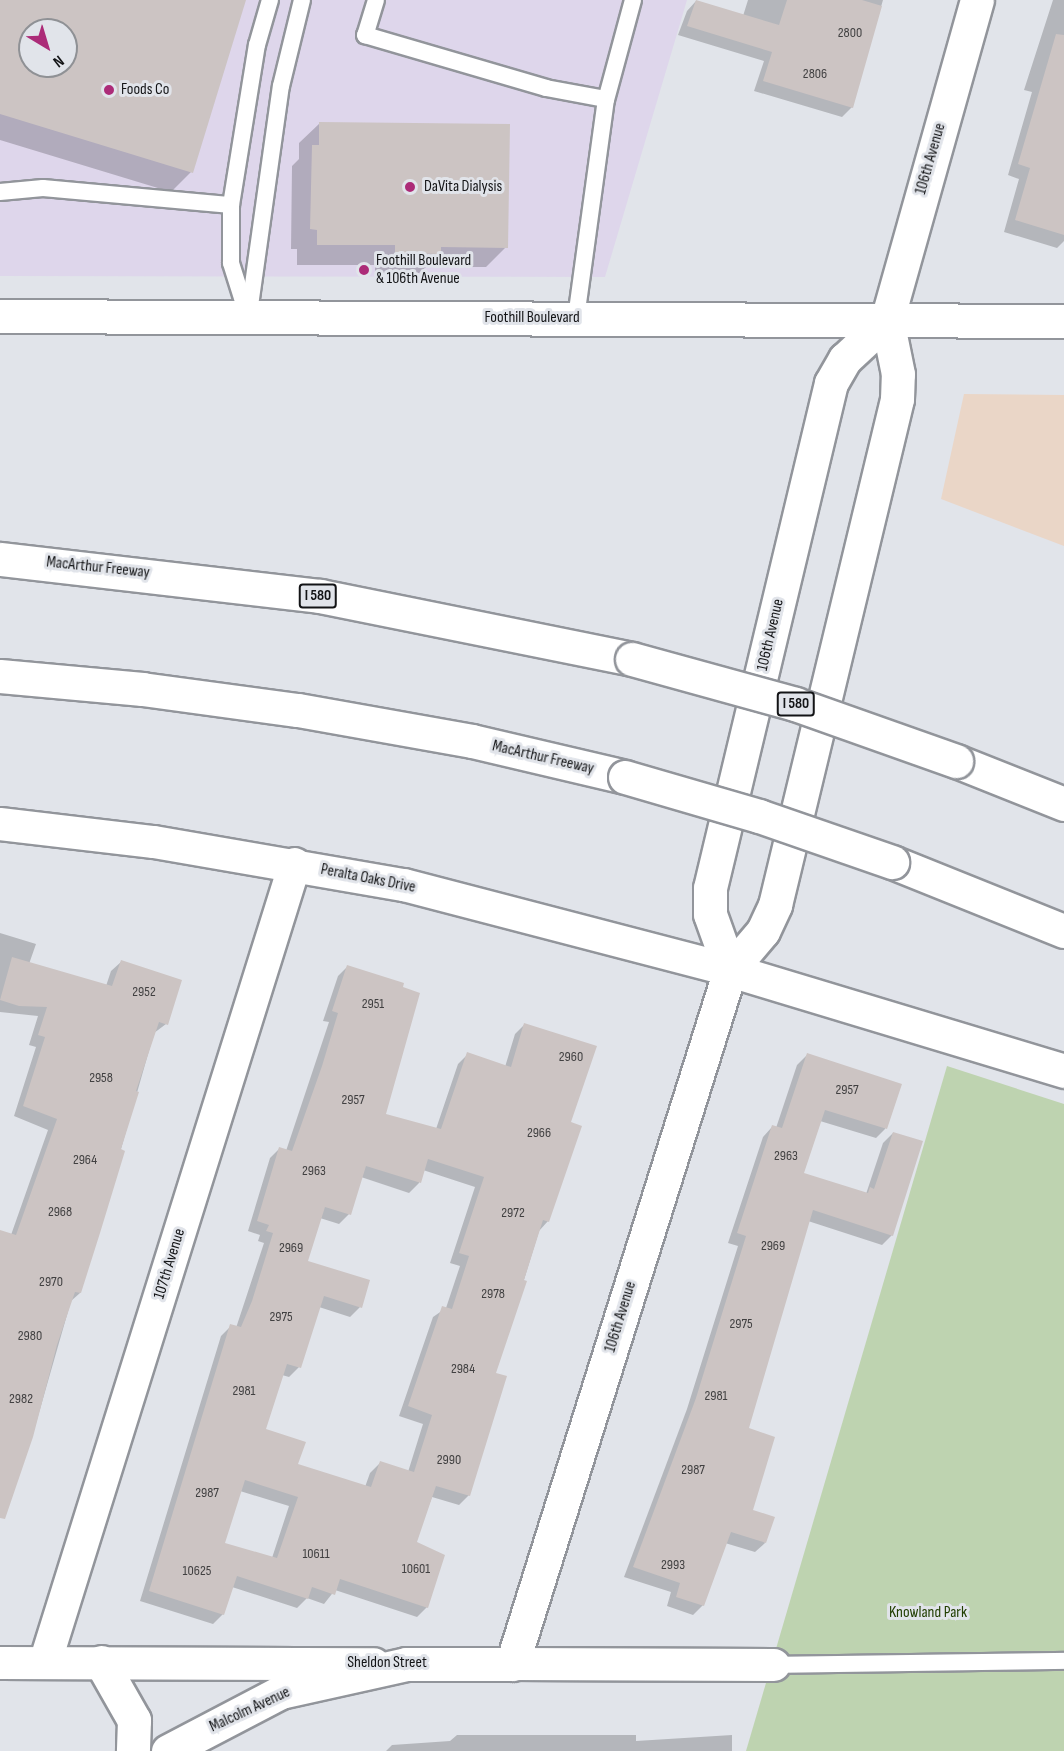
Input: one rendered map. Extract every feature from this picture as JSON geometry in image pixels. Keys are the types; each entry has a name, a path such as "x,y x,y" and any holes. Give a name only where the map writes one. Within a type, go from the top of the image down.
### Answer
{"main road":[{"name":"106th Avenue","path":"512,1664 730,970 763,931 778,894 897,399 898,374 888,320 977,0"},
{"name":"Foothill Boulevard","path":"0,316 1064,321"},
{"name":"106th Avenue","path":"730,970 710,914 710,888 831,383 845,359 888,320"},
{"name":"MacArthur Freeway","path":"0,559 320,596 632,659 795,704 956,761 1064,804"},
{"name":"MacArthur Freeway","path":"0,676 142,688 298,710 472,741 625,777 759,816 892,862 1064,931"},
{"path":"730,970 1064,1071"},
{"path":"101,1662 134,1720 133,1751"},
{"name":"Sheldon Street","path":"406,1664 512,1664"},
{"name":"Malcolm Avenue","path":"168,1751 281,1692 406,1664"}],"street":[{"name":"Peralta Oaks Drive","path":"0,824 154,842 295,864 512,911 730,970"},
{"name":"107th Avenue","path":"45,1663 295,864"},
{"name":"Sheldon Street","path":"0,1663 406,1664"},
{"name":"Sheldon Street","path":"512,1664 774,1665"}],"lane":[{"path":"248,317 231,263 231,205 257,45 270,0"},
{"path":"248,317 281,86 302,0"},
{"path":"376,0 365,35 546,88 606,99"},
{"path":"576,318 606,99 633,0"},
{"path":"0,192 43,188 231,205"},
{"path":"774,1665 1064,1661"}],"shaded area":[{"path":"0,0 687,0 605,277 0,276"},
{"path":"964,394 1064,395 1064,546 941,499"}],"green space":[{"name":"Knowland Park","path":"947,1066 1064,1104 1064,1751 746,1751"}],"building":[{"name":"Foods Co","path":"0,0 246,0 193,173 0,114"},
{"path":"696,0 779,25 787,0 862,0 882,6 853,108 763,81 772,52 687,26"},
{"path":"1056,34 1064,35 1064,235 1015,220 1030,168 1018,164"},
{"name":"DaVita Dialysis","path":"319,122 510,124 508,248 441,247 441,254 395,253 395,245 317,245 317,230 310,229 312,145 319,145"},
{"path":"12,957 112,986 121,960 182,980 168,1025 159,1022 136,1091 139,1092 121,1149 125,1151 100,1233 81,1293 75,1292 57,1345 33,1437 5,1519 0,1518 0,1230 16,1235 57,1119 23,1106 45,1037 38,1035 47,1007 19,1006 0,1000"},
{"path":"347,965 404,983 403,987 420,993 386,1114 441,1129 467,1052 511,1067 524,1023 597,1046 571,1122 582,1126 549,1222 543,1220 524,1280 527,1281 496,1373 507,1376 470,1496 436,1486 417,1542 445,1555 428,1608 340,1579 335,1595 312,1587 308,1599 237,1576 224,1615 149,1591 230,1324 241,1327 252,1301 273,1233 266,1231 269,1225 257,1221 279,1147 292,1151 338,1013 332,1011","holes":["428,1159 484,1177 459,1253 469,1256 452,1309 442,1306 408,1406 432,1415 414,1472 380,1461 371,1487 298,1464 306,1442 266,1429 287,1364 301,1368 324,1296 362,1308 370,1280 308,1261 325,1207 351,1215 366,1166 421,1183","245,1480 298,1497 277,1558 225,1543"]},
{"path":"807,1053 902,1084 887,1129 825,1110 804,1173 868,1193 870,1187 874,1189 893,1132 923,1141 893,1236 813,1210 749,1428 775,1437 753,1510 775,1517 766,1543 731,1532 704,1606 676,1597 680,1583 633,1567 696,1398 746,1236 737,1233 772,1125 782,1128"}],"place":[{"name":"Foods Co","path":"109,90"},
{"name":"DaVita Dialysis","path":"410,187"},
{"name":"Foothill Boulevard & 106th Avenue","path":"364,270"}]}
